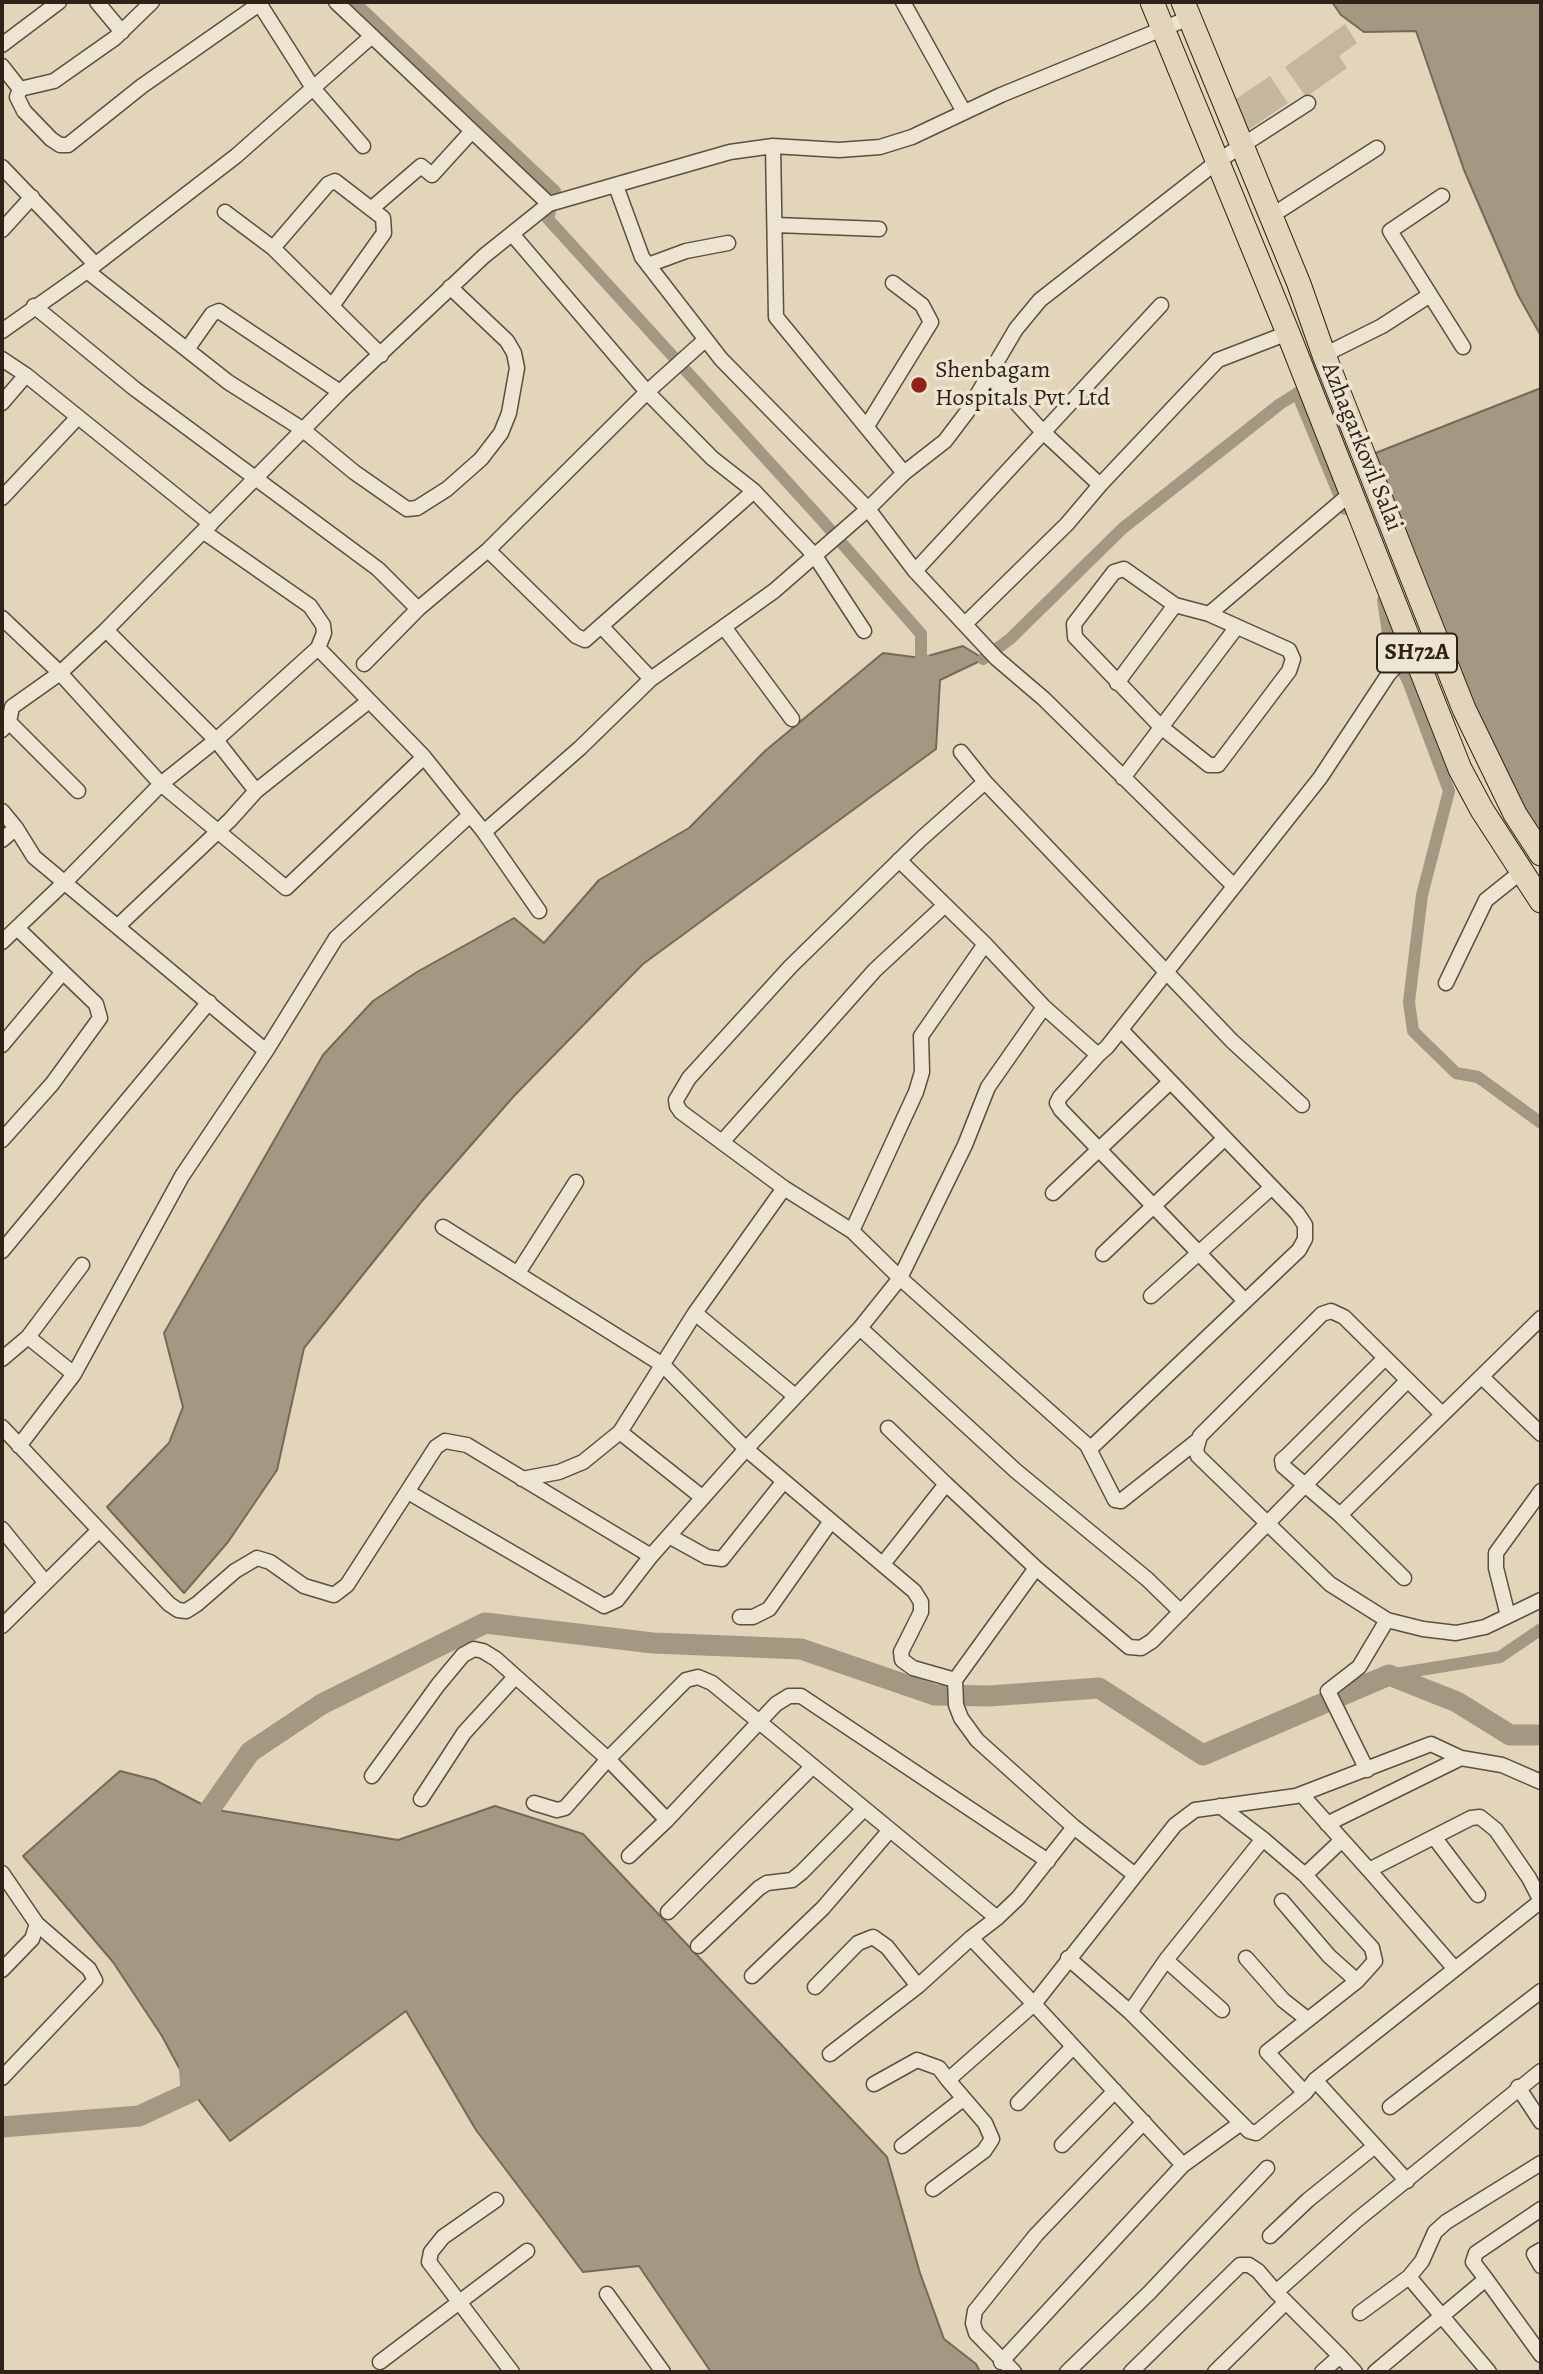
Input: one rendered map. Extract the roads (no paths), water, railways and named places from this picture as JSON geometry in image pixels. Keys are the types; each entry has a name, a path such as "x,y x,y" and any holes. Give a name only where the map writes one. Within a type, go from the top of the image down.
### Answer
{"main road":[{"name":"Azhagarkovil Salai","path":"1152,2 1288,333 1309,387 1344,499 1409,657 1460,769 1482,810 1541,901"},
{"name":"Azhagarkovil Salai","path":"1186,10 1271,216 1464,709 1515,814 1541,854"}],"street":[{"path":"2,45 59,2"},
{"path":"97,2 122,32"},
{"path":"20,89 54,81 122,32 152,2"},
{"path":"336,2 552,204"},
{"path":"904,2 964,111"},
{"path":"20,89 17,97 23,111 51,139 60,145 68,145 151,79 260,3 313,88 363,146"},
{"path":"78,791 6,726 7,702 61,673 259,478 302,429 340,392 450,287 552,204 703,158 773,146 839,150 880,147 912,137 964,111 1162,29 1186,10"},
{"path":"2,331 91,268 236,156 372,36"},
{"path":"2,66 20,89"},
{"path":"484,832 580,748 651,679 815,556 869,509 904,473 945,442 1016,329 1040,300 1218,161 1308,103"},
{"path":"371,209 421,166 432,175 472,131"},
{"path":"773,146 776,317 779,324 793,336 904,473"},
{"path":"1271,216 1377,148"},
{"path":"2,167 32,197 91,268 228,382 302,429 354,472 407,509 417,508 447,489 481,459 501,433 509,414 517,368 507,341 450,287"},
{"path":"272,248 328,184 335,181 343,184 383,218 384,233 332,306"},
{"path":"616,186 636,244 648,265 705,340 869,509 915,571 966,623 996,659 1044,699 1234,886"},
{"path":"1442,195 1390,231 1463,346"},
{"path":"2,230 32,197"},
{"path":"225,212 272,248 381,355"},
{"path":"776,225 879,229"},
{"path":"512,234 648,392 712,458 754,491 815,556 864,631"},
{"path":"648,265 686,251 728,243"},
{"path":"867,426 931,322 922,305 893,283"},
{"path":"1328,366 1430,295"},
{"path":"915,571 1161,305"},
{"path":"34,306 135,389 259,478 378,569 418,609"},
{"path":"188,348 212,314 219,311 340,392"},
{"path":"966,623 1067,524 1100,485 1218,360 1288,333"},
{"path":"364,664 418,609 488,550 684,357 705,340"},
{"path":"2,359 78,417 208,528 310,606 323,625 324,633 318,648 216,740 161,784 65,883 2,942"},
{"path":"990,374 1042,431 1100,485"},
{"path":"2,403 26,375"},
{"path":"2,498 78,417"},
{"path":"488,550 576,636 585,640 603,628 754,491"},
{"path":"1209,614 1344,499"},
{"path":"1119,569 1130,571 1175,606 1209,614 1289,650 1293,659 1289,671 1223,759 1214,767 1161,727 1117,683 1075,637 1074,624 1119,569"},
{"path":"1117,683 1175,606"},
{"path":"2,618 61,673 161,784 285,888 424,757"},
{"path":"724,626 792,719"},
{"path":"603,628 651,679"},
{"path":"1123,778 1236,628"},
{"path":"106,630 216,740 256,791"},
{"path":"318,648 424,757 484,832 540,911"},
{"path":"1245,1301 1057,1103 1121,1030 1320,778 1388,675 1409,657"},
{"path":"118,926 256,791 369,701"},
{"path":"961,752 985,782 1166,973 1232,1041 1302,1105"},
{"path":"985,782 899,860 791,966 681,1089 676,1100 681,1112 784,1188 852,1231 900,1278 1087,1446 1115,1500 1121,1501 1196,1441 1322,1314 1331,1311 1344,1317 1442,1414"},
{"path":"2,811 34,857 267,1051"},
{"path":"19,1446 74,1374 183,1176 267,1051 336,938 470,815"},
{"path":"2,840 16,828"},
{"path":"899,860 985,944 1044,1007 1098,1055"},
{"path":"1447,983 1486,900 1521,872"},
{"path":"722,1142 875,970 945,905"},
{"path":"2,1140 51,1084 100,1018 96,1004 17,928"},
{"path":"852,1231 916,1092 922,1073 921,1036 985,944"},
{"path":"2,1045 63,972"},
{"path":"2,1251 209,1002"},
{"path":"408,1492 604,1606 617,1600 651,1556 746,1449 860,1328 900,1278 965,1145 988,1087 1044,1007"},
{"path":"1087,1446 1093,1446 1105,1438 1300,1250 1305,1239 1304,1225 1297,1213 1121,1030"},
{"path":"1053,1193 1170,1082"},
{"path":"1103,1254 1225,1138"},
{"path":"518,1273 576,1182"},
{"path":"1151,1296 1272,1187"},
{"path":"522,1479 559,1472 583,1462 620,1432 695,1313 784,1188"},
{"path":"443,1227 663,1365 746,1449 883,1564 921,1602 921,1612 901,1652 902,1660 914,1668 956,1684"},
{"path":"2,1359 28,1337 82,1265"},
{"path":"695,1313 795,1396"},
{"path":"1340,1515 1442,1414 1483,1378 1541,1318"},
{"path":"860,1328 1016,1471 1147,1579 1181,1612"},
{"path":"28,1337 74,1374"},
{"path":"1384,1359 1282,1460 1283,1466 1340,1515 1404,1578"},
{"path":"1483,1378 1541,1434"},
{"path":"888,1428 1036,1567 1134,1649 1152,1642 1407,1381"},
{"path":"2,1427 169,1604 178,1610 186,1611 197,1604 235,1570 257,1558 270,1562 304,1587 334,1595 346,1585 436,1447 445,1441 467,1445 651,1556"},
{"path":"620,1432 703,1498"},
{"path":"1196,1441 1198,1455 1313,1570 1353,1601 1387,1620 1456,1633 1485,1627 1541,1600"},
{"path":"669,1536 707,1557 722,1559 784,1481"},
{"path":"883,1564 946,1484"},
{"path":"1508,1616 1496,1568 1496,1553 1541,1491"},
{"path":"740,1617 753,1618 769,1609 831,1521"},
{"path":"2,1528 45,1582"},
{"path":"2,1626 99,1530"},
{"path":"1036,1567 956,1684 956,1704 961,1718 977,1740 1074,1827 1135,1875"},
{"path":"1367,1770 1329,1698 1332,1686 1359,1667 1366,1658 1387,1620"},
{"path":"372,1776 463,1655 474,1649 483,1651 515,1677 608,1759 667,1820"},
{"path":"421,1799 464,1733 515,1677"},
{"path":"534,1803 556,1810 565,1808 608,1759 686,1680 698,1677 719,1688 997,1918"},
{"path":"629,1856 667,1820 776,1704 789,1696 801,1696 1048,1861"},
{"path":"948,2080 1034,2004 1068,1958 1186,1815 1220,1806 1301,1794 1431,1744 1461,1758 1502,1765 1541,1782"},
{"path":"1327,1824 1461,1758"},
{"path":"668,1912 813,1766"},
{"path":"1301,1794 1455,1969"},
{"path":"1220,1806 1264,1839 1305,1875 1375,1955 1371,1967 1357,1981 1267,2052 1305,2093"},
{"path":"698,1946 759,1888 767,1883 792,1880 802,1872 864,1809"},
{"path":"1068,1958 1130,2012 1249,2131 1256,2133 1305,2093 1315,2080 1541,1901 1529,1878 1487,1821 1480,1817 1471,1818 1369,1870"},
{"path":"830,2054 918,1986 997,1918 1018,1898 1074,1827"},
{"path":"752,1976 823,1908 890,1830"},
{"path":"1434,1836 1478,1895"},
{"path":"1130,2012 1166,1960 1264,1839"},
{"path":"1305,1875 1342,1840"},
{"path":"2,1873 37,1924 89,1969 95,1980 2,2078"},
{"path":"1282,1901 1329,1956 1357,1981"},
{"path":"2,1970 32,1939 37,1924"},
{"path":"815,1987 858,1943 873,1937 887,1947 918,1986"},
{"path":"971,1938 1183,2165"},
{"path":"1246,1958 1283,2000 1307,2019"},
{"path":"1166,1960 1222,2010"},
{"path":"1390,2106 1541,1991"},
{"path":"1018,2104 1073,2046"},
{"path":"874,2084 917,2060 939,2068 990,2131 992,2139 984,2151 933,2189"},
{"path":"1215,2372 1281,2297 1407,2181 1517,2087 1541,2070"},
{"path":"1315,2080 1407,2181"},
{"path":"1517,2087 1541,2122"},
{"path":"1062,2145 1115,2091"},
{"path":"902,2146 963,2099"},
{"path":"1014,2372 1001,2362 976,2333 973,2323 980,2303 1036,2235 1144,2122"},
{"path":"1001,2362 1183,2165 1241,2123"},
{"path":"1270,2236 1375,2146"},
{"path":"1360,2313 1409,2277 1422,2261 1435,2232 1446,2222 1541,2163"},
{"path":"1067,2372 1150,2292 1267,2168"},
{"path":"496,2200 443,2237 430,2252 433,2271 512,2372"},
{"path":"1541,2209 1476,2253 1473,2262 1541,2354"},
{"path":"1541,2250 1534,2254 1541,2266"},
{"path":"380,2362 527,2251"},
{"path":"1131,2372 1240,2265 1249,2266 1258,2272 1355,2372"},
{"path":"1409,2277 1440,2318 1489,2372"},
{"path":"1375,2372 1391,2367 1440,2318 1486,2278"},
{"path":"607,2294 663,2372"},
{"path":"1322,2372 1340,2356"}],"waterway":[{"path":"354,2 555,191 548,219 819,517 921,634 921,658 935,665"},
{"path":"983,659 1010,639 1123,528 1280,404 1312,384"},
{"path":"1297,393 1345,509"},
{"path":"1383,600 1390,646 1408,681 1449,791 1422,895 1409,1002 1413,1031 1456,1073 1478,1077 1541,1123"},
{"path":"202,1834 203,1819 250,1752 322,1704 485,1623 653,1643 801,1649 935,1695 989,1696 1099,1688 1203,1755 1389,1675 1457,1702 1510,1735 1541,1735"},
{"path":"1389,1675 1500,1657 1541,1629"},
{"path":"2,2127 139,2116 191,2092 189,2061"}],"place":[{"name":"Shenbagam Hospitals Pvt. Ltd","path":"919,385"}]}
